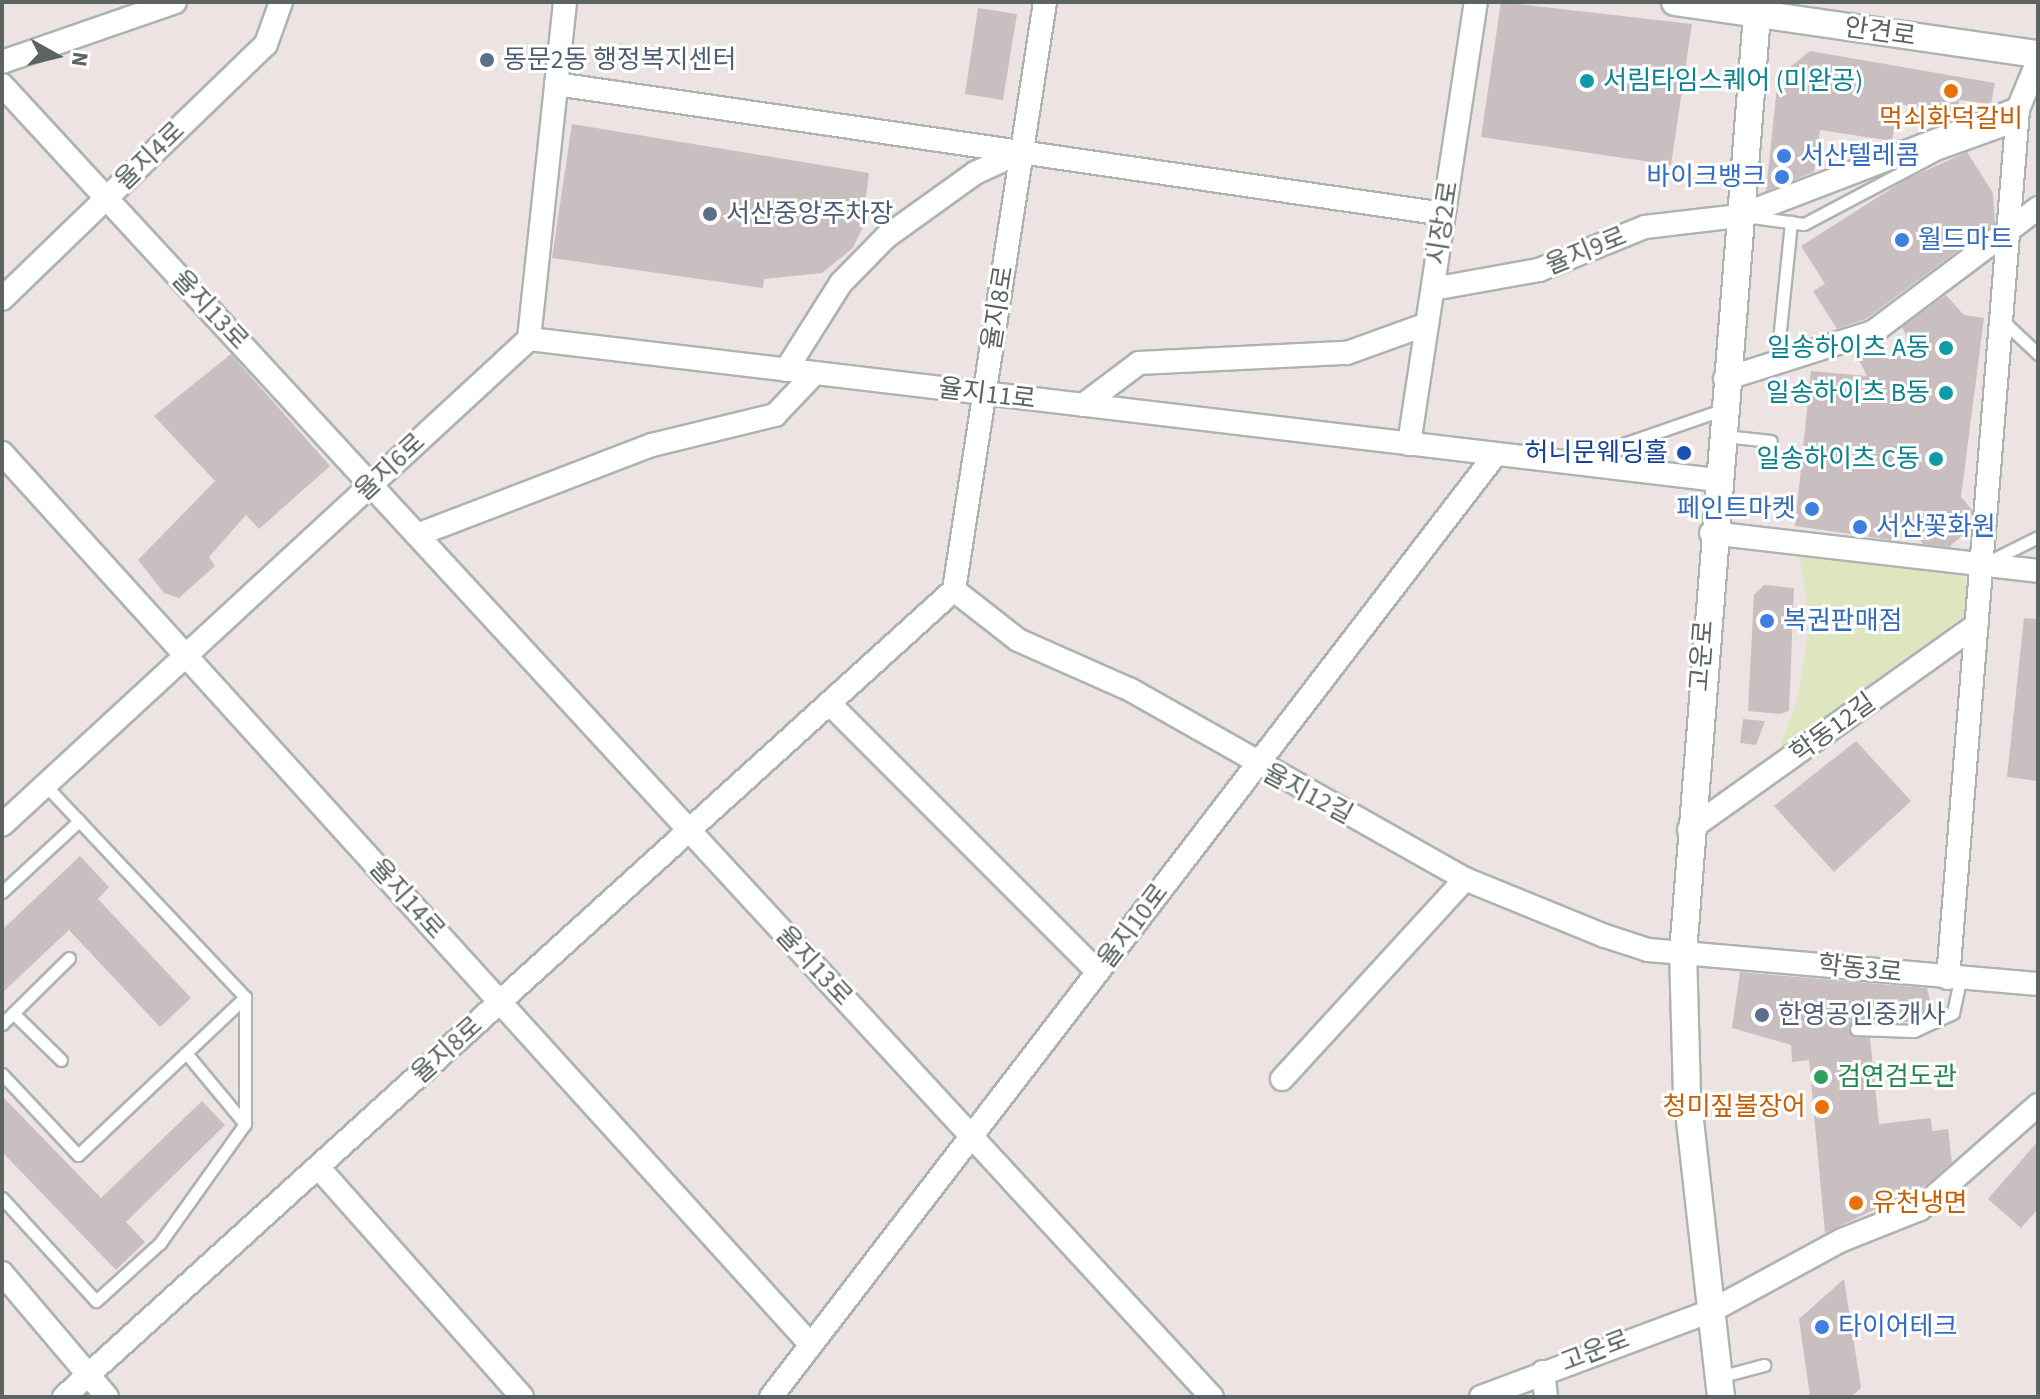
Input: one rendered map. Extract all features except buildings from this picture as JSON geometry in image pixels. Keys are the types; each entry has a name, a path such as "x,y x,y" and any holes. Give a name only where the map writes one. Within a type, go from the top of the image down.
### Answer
{"street":[{"path":"2,62 175,2"},
{"name":"율지4로","path":"2,299 266,44 281,2"},
{"path":"529,339 565,2"},
{"name":"율지8로","path":"64,1397 954,590 1045,2"},
{"name":"시장2로","path":"1409,444 1476,2"},
{"name":"안견로","path":"1675,2 1758,8 2038,54"},
{"name":"고운로","path":"1720,1387 1687,1094 1683,953 1711,533 1758,8"},
{"path":"1954,978 1976,625 2017,117 2038,61"},
{"path":"556,84 1444,214"},
{"name":"율지13로","path":"2,85 1212,1397"},
{"name":"율지9로","path":"1433,289 1539,270 1645,227 1739,216 2017,117"},
{"path":"786,370 841,283 886,237 975,173 1022,152"},
{"path":"1725,379 1873,332 2038,209"},
{"path":"1083,405 1139,363 1347,353 1427,324"},
{"name":"율지11로","path":"529,339 1716,480"},
{"name":"율지6로","path":"2,824 529,339"},
{"path":"417,535 652,445 775,415 815,373"},
{"name":"율지14로","path":"2,453 811,1345"},
{"name":"율지10로","path":"771,1397 1496,454"},
{"path":"1711,533 2038,571"},
{"name":"율지12길","path":"954,590 1018,640 1131,690 1256,766 1465,879 1605,936 1683,953"},
{"name":"학동12길","path":"1689,830 1976,625"},
{"path":"829,703 1098,972"},
{"path":"1282,1079 1465,879"},
{"name":"학동3로","path":"1683,953 2038,984"},
{"name":"고운로","path":"1481,1397 1711,1311 1930,1203 2038,1105"},
{"path":"318,1167 522,1397"},
{"path":"2,1273 107,1397"},
{"path":"1543,1372 1546,1397"}],"lane":[{"path":"1739,216 1804,224 1936,154 2017,117"},
{"path":"1777,360 1791,222"},
{"path":"2001,319 2038,354"},
{"path":"1569,463 1721,423 1771,441"},
{"path":"1981,565 2038,537"},
{"path":"2,1198 96,1301 160,1243 245,1124 245,997 45,785"},
{"path":"2,892 79,821"},
{"path":"2,1024 69,958"},
{"path":"1856,1029 1914,1031 1953,1013 1954,978"},
{"path":"2,1074 78,1155 245,997"},
{"path":"13,1013 61,1060"},
{"path":"186,1053 245,1124"},
{"path":"1720,1387 1764,1365"}],"green space":[{"path":"1799,554 1962,575 1969,593 1965,615 1779,750 1798,697 1810,622"}],"place":[{"name":"동문2동 행정복지센터","path":"487,60"},
{"name":"서림타임스퀘어 (미완공)","path":"1587,81"},
{"name":"먹쇠화덕갈비","path":"1951,91"},
{"name":"서산텔레콤","path":"1784,156"},
{"name":"바이크뱅크","path":"1782,177"},
{"name":"서산중앙주차장","path":"710,214"},
{"name":"월드마트","path":"1902,240"},
{"name":"일송하이츠 A동","path":"1946,348"},
{"name":"일송하이츠 B동","path":"1946,393"},
{"name":"허니문웨딩홀","path":"1684,453"},
{"name":"일송하이츠 C동","path":"1936,459"},
{"name":"페인트마켓","path":"1812,509"},
{"name":"서산꽃화원","path":"1860,527"},
{"name":"복권판매점","path":"1767,621"},
{"name":"한영공인중개사","path":"1762,1015"},
{"name":"검연검도관","path":"1821,1077"},
{"name":"청미짚불장어","path":"1822,1107"},
{"name":"유천냉면","path":"1856,1203"},
{"name":"타이어테크","path":"1822,1327"}]}
